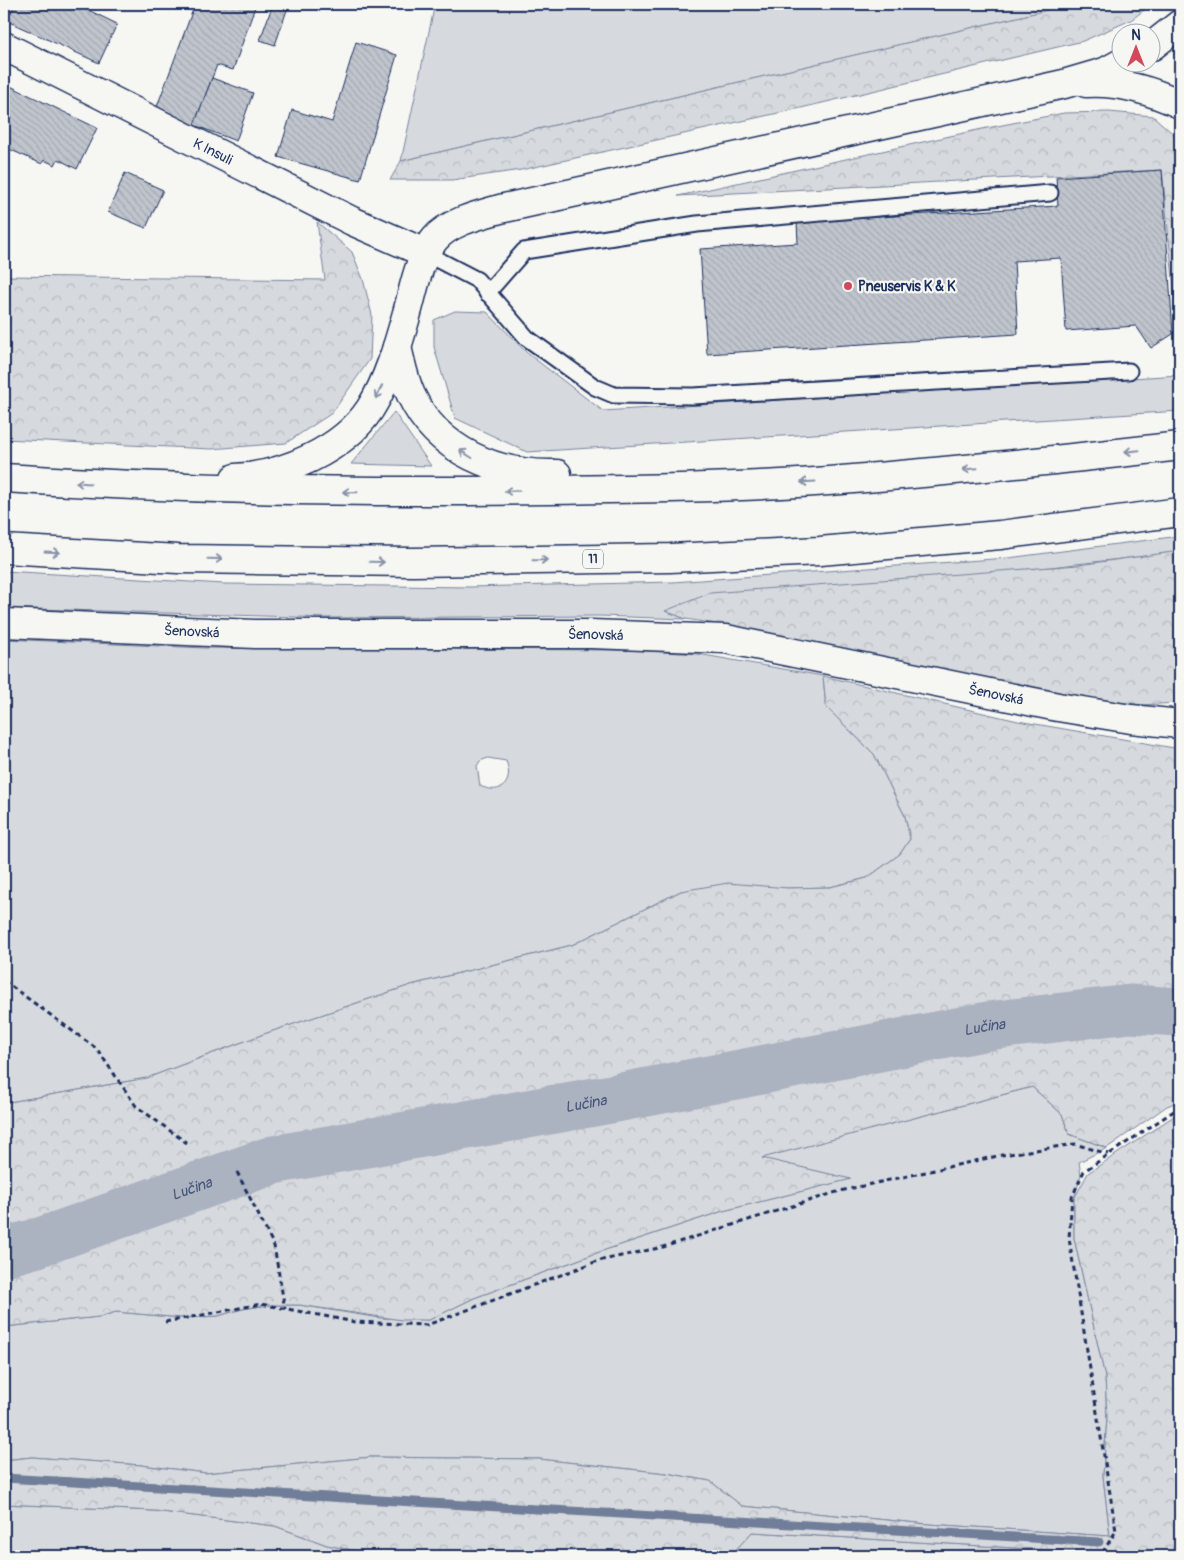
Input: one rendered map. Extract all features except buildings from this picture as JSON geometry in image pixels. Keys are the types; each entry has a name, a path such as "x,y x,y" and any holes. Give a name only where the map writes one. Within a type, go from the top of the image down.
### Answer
{"main road":[{"path":"1162,38 1180,24"},
{"name":"K Insuli","path":"4,46 352,221 424,253"},
{"path":"119,485 174,479 242,478 269,473 308,460 349,432 364,417 375,400 397,347 424,253 436,237 455,225 500,209 1064,84 1112,68"},
{"path":"1064,84 1096,82 1128,86 1160,94 1180,104"},
{"path":"397,347 410,394 424,418 442,437 478,460 506,469 540,475 635,473 684,488"},
{"path":"4,478 266,491 412,492 684,488 813,482 992,467 1180,446"},
{"name":"11","path":"4,549 178,559 404,562 670,558 820,551 1000,535 1180,512"},
{"name":"Šenovská","path":"4,623 254,634 591,634 726,639 1058,707 1130,719 1180,724"}],"lane":[{"path":"488,293 524,251 697,224 1050,193"},
{"path":"424,253 477,280 527,338 595,387 614,395 693,396 1129,371"}],"path":[{"path":"4,981 97,1050 136,1106 187,1143"},
{"path":"1095,1556 1101,1555 1116,1531 1069,1238 1072,1197 1084,1171 1180,1107"},
{"path":"165,1322 261,1304 355,1322 427,1325 598,1261 663,1247 840,1191 1002,1155 1075,1144 1108,1154"},
{"path":"237,1172 274,1246 285,1309"}],"green space":[{"path":"435,4 1074,4 401,161"},
{"path":"1073,4 1152,4 1131,20 1126,22 1112,22 1112,28 1083,41 801,108 521,170 452,180 390,180 401,161"},
{"path":"1109,112 1153,116 1180,140 1180,349 1162,170 678,196 982,129 1064,113"},
{"path":"317,222 352,252 363,279 372,315 370,359 332,413 286,443 211,449 4,439 4,276 325,280"},
{"path":"455,311 487,312 527,353 603,411 1180,375 1180,411 527,452 455,418 434,347 434,320"},
{"path":"394,412 431,466 351,464"},
{"path":"1180,536 1180,551 1155,555 666,611 686,619 599,616 328,618 4,608 4,571 224,584 470,587 673,582 1008,558"},
{"path":"1180,551 1180,702 1176,703 1143,705 1056,695 765,632 686,619 665,611 710,593 1078,565"},
{"path":"4,639 204,648 628,650 698,654 823,676 826,707 874,754 905,816 910,839 900,854 867,878 830,887 681,891 572,945 411,985 264,1034 147,1078 4,1103","holes":["488,758 506,761 508,775 504,785 494,789 480,786 477,766 480,761"]},
{"path":"823,676 1018,721 1180,749 1180,1101 1167,1106 1107,1148 1069,1134 1062,1114 1032,1087 762,1158 851,1179 723,1211 602,1251 474,1298 429,1320 402,1320 299,1305 268,1305 242,1309 218,1316 182,1318 116,1312 99,1317 4,1327 4,1103 147,1078 264,1034 411,985 572,945 681,891 728,883 788,888 830,887 867,878 900,854 910,839 905,816 874,754 826,707"},
{"path":"1032,1087 1062,1114 1069,1134 1107,1148 1079,1162 1081,1175 1074,1199 1074,1238 1105,1377 1107,1417 1103,1476 1110,1536 928,1524 742,1506 710,1481 666,1473 539,1459 371,1457 206,1473 141,1465 32,1457 4,1460 4,1327 99,1317 116,1312 182,1318 218,1316 242,1309 268,1305 299,1305 380,1318 429,1320 474,1298 602,1251 723,1211 850,1179 760,1158"},
{"path":"1180,1112 1180,1556 1104,1556 1098,1553 752,1532 730,1556 381,1556 327,1545 275,1526 154,1511 4,1504 4,1460 32,1457 141,1465 206,1473 371,1457 539,1459 666,1473 710,1481 742,1506 928,1524 1110,1536 1103,1476 1107,1417 1105,1377 1074,1238 1074,1199 1088,1173"},
{"path":"4,1504 154,1511 275,1526 327,1545 381,1556 4,1556"},
{"path":"752,1532 1098,1553 1104,1556 730,1556"}],"waterway":[{"name":"Lučina","path":"4,1252 37,1243 273,1160 611,1099 988,1026 1130,1009 1180,1012"},
{"path":"4,1478 1099,1542"}],"place":[{"name":"Pneuservis K & K","path":"848,286"}]}
